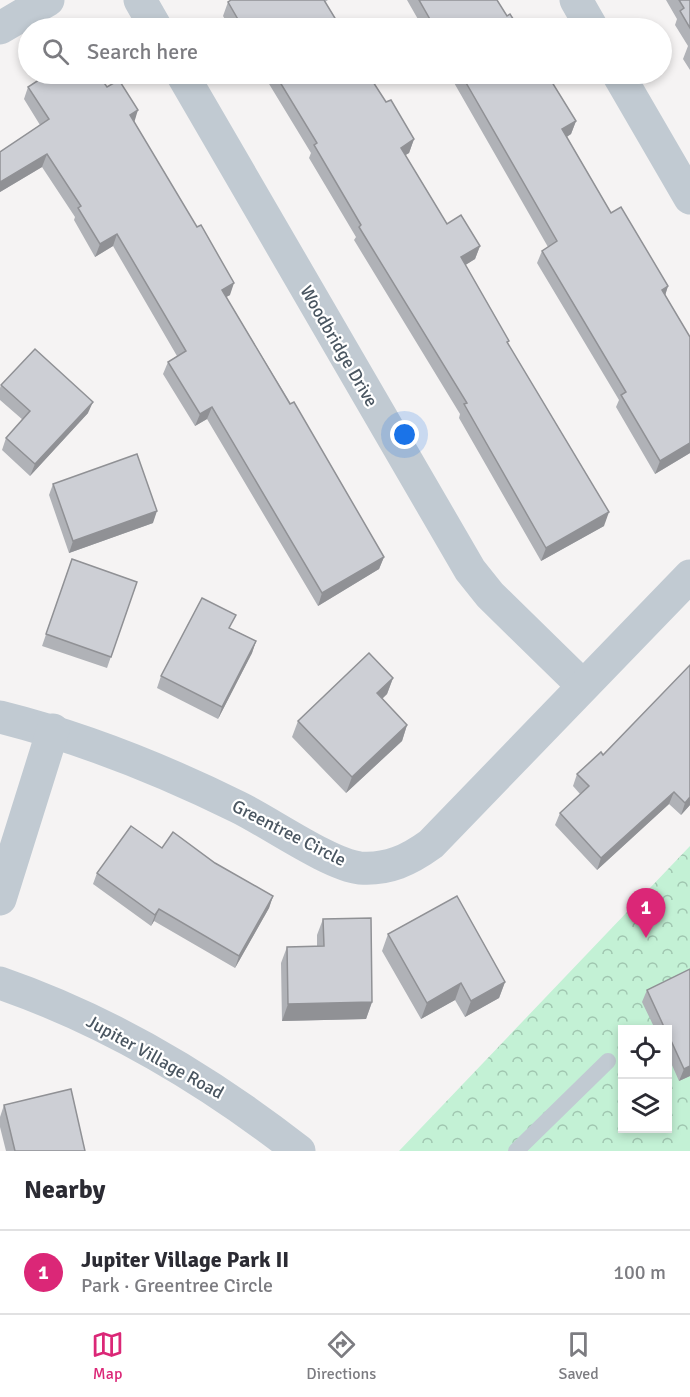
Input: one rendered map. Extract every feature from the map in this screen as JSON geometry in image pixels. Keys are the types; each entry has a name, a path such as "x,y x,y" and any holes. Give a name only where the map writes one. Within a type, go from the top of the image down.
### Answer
{"street":[{"path":"0,28 48,0"},
{"path":"140,0 150,18"},
{"path":"576,0 586,18"},
{"name":"Woodbridge Drive","path":"188,84 470,570 490,595 583,686"},
{"path":"624,84 690,198"},
{"name":"Greentree Circle","path":"0,717 53,730 169,774 261,818 333,859 358,868 384,868 410,859 431,844 690,576"},
{"path":"0,899 53,730"},
{"name":"Jupiter Village Road","path":"0,983 100,1023 189,1072 246,1110 299,1151"}],"lane":[{"path":"516,1151 608,1061"}],"green space":[{"path":"690,846 690,1151 399,1151"}],"building":[{"path":"231,0 324,0 335,18 237,18 228,2"},
{"path":"419,0 497,0 507,16 510,14 513,18 429,18"},
{"path":"679,0 690,0 690,28 680,11 684,8"},
{"path":"33,84 105,84 107,87 112,84 122,84 138,110 130,115 197,227 201,225 234,283 222,290 290,404 294,402 384,557 322,593 212,407 200,414 168,362 186,351 117,234 100,244 78,208 81,206 47,154 0,182 0,152 49,119 28,87"},
{"path":"281,84 374,84 386,102 391,100 414,139 401,148 447,224 461,215 480,246 461,257 509,341 507,342 609,512 546,548 464,404 467,403 359,227 361,225 314,145 317,143"},
{"path":"467,84 553,84 576,121 562,129 611,213 621,207 668,286 662,290 690,337 690,443 660,461 621,395 626,392 542,251 557,241"},
{"path":"35,349 93,402 35,464 6,438 30,411 1,385"},
{"path":"137,454 157,511 73,541 53,484"},
{"path":"72,559 137,582 111,657 46,634"},
{"path":"202,598 236,615 229,628 256,641 222,707 161,676"},
{"path":"369,653 393,678 377,693 407,725 352,777 298,721"},
{"path":"690,665 690,797 685,803 674,792 601,858 560,813 589,786 577,774 601,752 603,755"},
{"path":"131,826 162,848 173,832 215,863 273,896 239,956 159,909 155,915 97,873"},
{"path":"457,896 505,982 471,1001 461,983 427,1003 388,934"},
{"path":"371,918 372,1002 288,1004 287,947 324,946 323,919"},
{"path":"690,969 690,1066 684,1069 672,1043 672,1025 663,1025 647,990"},
{"path":"71,1089 85,1151 15,1151 4,1105"}],"place":[{"name":"Jupiter Village Park II","path":"646,938"}]}
